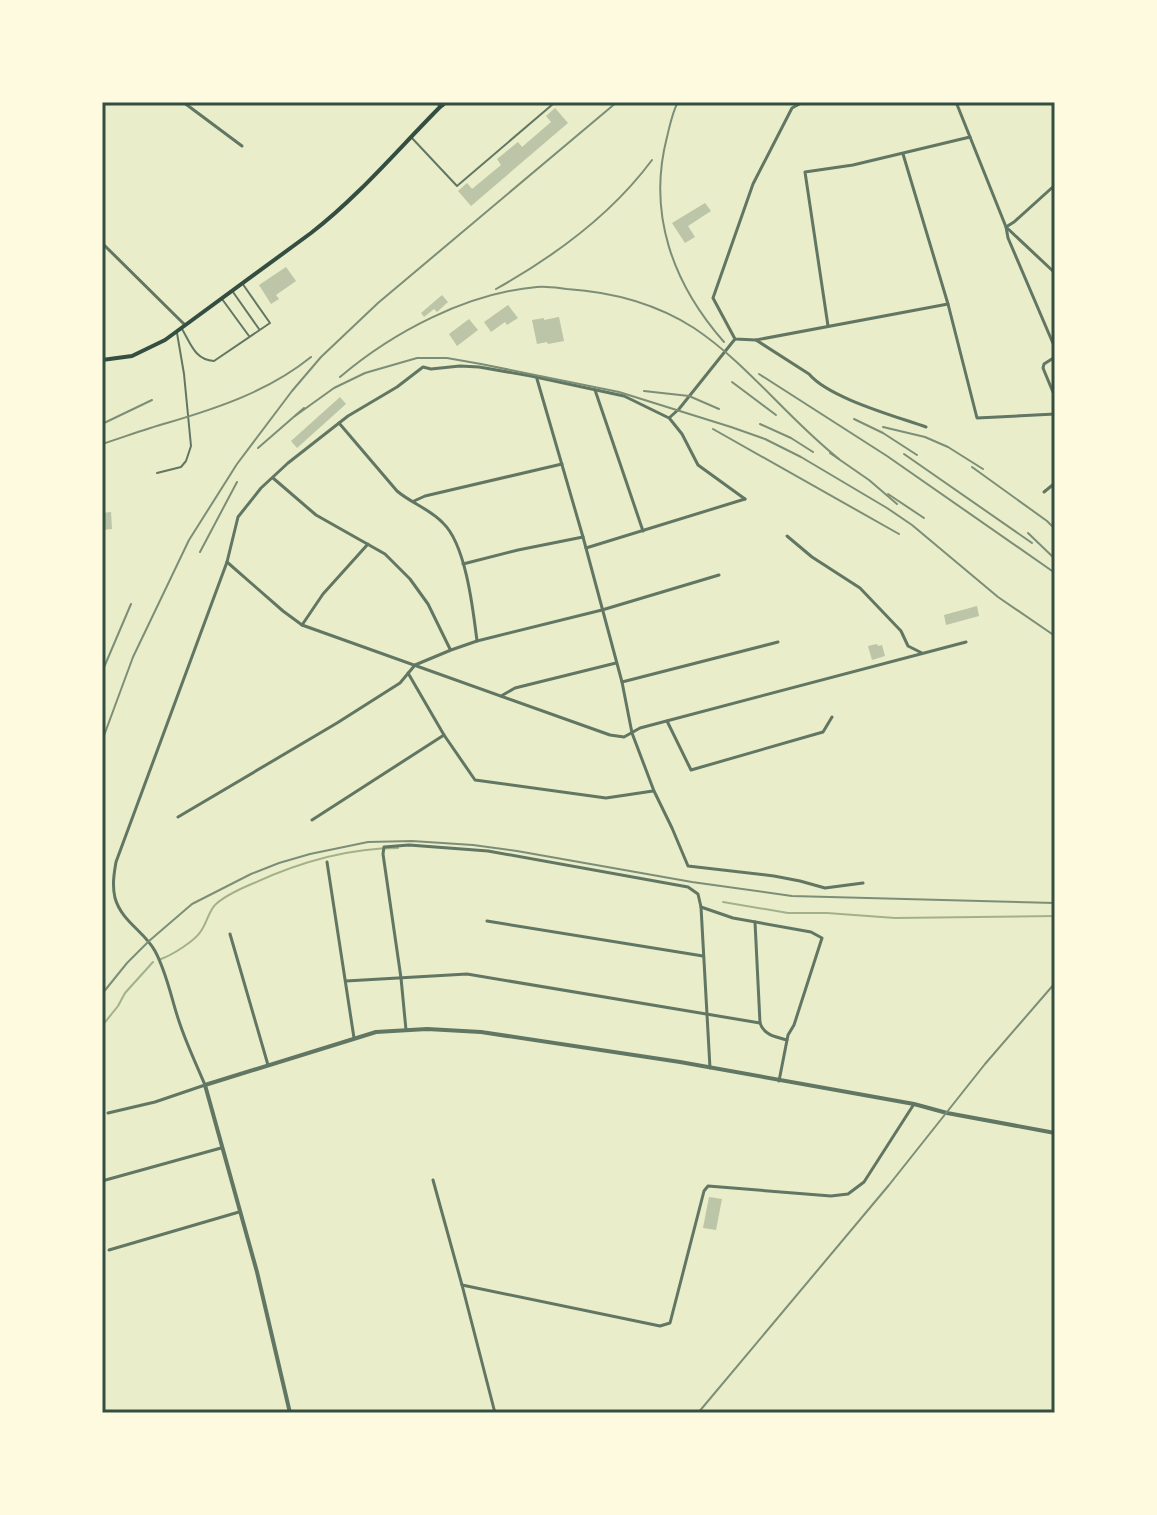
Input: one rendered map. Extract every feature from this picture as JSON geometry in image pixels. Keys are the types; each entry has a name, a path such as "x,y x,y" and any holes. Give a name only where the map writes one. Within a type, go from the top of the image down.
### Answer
{"main road":[{"path":"102,360 132,356 165,340 329,219 441,103"}],"street":[{"path":"183,102 242,146"},
{"path":"735,339 713,298 753,184 792,108 803,102"},
{"path":"956,102 1008,238 1055,348"},
{"path":"828,326 805,172 853,165 970,137"},
{"path":"903,154 948,304 977,418 1055,414"},
{"path":"1006,227 1055,185"},
{"path":"1006,227 1055,273"},
{"path":"102,243 184,326"},
{"path":"735,339 756,340 948,304"},
{"path":"669,418 735,339"},
{"path":"756,340 814,380 847,398 926,427"},
{"path":"1055,357 1043,368 1055,397"},
{"path":"290,1413 257,1272 205,1085 157,954 149,941 121,913 113,880 116,862 227,562 238,517 254,495 308,446 348,416 397,387 423,367 479,367 595,389 624,396 669,418 682,434 698,465 745,499 586,548"},
{"path":"536,377 586,548 622,682 632,733 688,866 774,876 825,888 863,883"},
{"path":"595,389 643,531"},
{"path":"339,423 397,491 441,520 456,539 477,641"},
{"path":"414,501 562,464"},
{"path":"273,478 316,515 385,554 410,579 428,604 451,650"},
{"path":"1044,492 1055,483"},
{"path":"787,536 812,557 860,588 901,631 908,646 922,653"},
{"path":"463,564 583,537"},
{"path":"302,625 323,594 368,544"},
{"path":"227,562 302,625 610,735 624,737 640,728 966,642"},
{"path":"178,817 400,683 415,665 477,641 602,610 719,575"},
{"path":"622,682 778,642"},
{"path":"501,696 515,688 617,663"},
{"path":"408,673 475,780 606,798 654,791"},
{"path":"667,721 691,770 823,732 832,717"},
{"path":"312,820 444,735"},
{"path":"406,1030 384,847 409,845 488,851 688,887 698,894 710,1068"},
{"path":"327,862 354,1038"},
{"path":"701,907 755,922 811,932 822,938 788,1035 779,1081"},
{"path":"487,921 703,956"},
{"path":"755,922 760,1023 766,1033 787,1040"},
{"path":"230,934 268,1065"},
{"path":"346,981 467,974 760,1023"},
{"path":"108,1113 155,1102 354,1038 376,1032 406,1030 481,1032 710,1068 1055,1133"},
{"path":"462,1285 660,1326 670,1323 704,1191 708,1186 831,1196 848,1194 864,1182 914,1104"},
{"path":"102,1181 221,1148"},
{"path":"433,1180 495,1413"},
{"path":"109,1250 239,1212"}],"lane":[{"path":"411,136 457,186 552,102"},
{"path":"184,326 200,358 214,361 270,323 242,283"},
{"path":"232,291 260,330"},
{"path":"222,298 249,337"},
{"path":"157,473 181,467 191,446 184,374 176,332"}],"building":[{"path":"555,108 568,123 471,206 458,191 467,183 472,189 501,165 497,159 518,142 522,147 551,122 546,116"},
{"path":"705,203 711,211 688,226 695,237 685,243 672,223"},
{"path":"286,267 296,281 276,295 279,299 271,304 259,285"},
{"path":"442,295 448,302 437,312 434,309 424,317 421,313"},
{"path":"508,305 518,318 507,325 505,322 491,332 484,322"},
{"path":"559,317 564,341 537,344 532,320"},
{"path":"469,319 478,330 457,346 449,334"},
{"path":"340,397 346,404 297,448 291,441"},
{"path":"111,512 112,529 102,530 102,513"},
{"path":"977,606 979,616 946,625 944,615"},
{"path":"882,645 885,656 872,660 868,646"},
{"path":"709,1197 722,1199 716,1230 703,1228"}],"waterway":[{"path":"161,959 194,939 214,907 239,889 324,858 398,848"},
{"path":"723,902 788,913 895,918 1055,916"},
{"path":"102,1026 125,993 153,962"}],"railway":[{"path":"102,741 133,657 189,540 237,464 292,391 321,357 378,303 617,102"},
{"path":"678,102 670,124 662,166 660,193 663,220 678,272 706,320 724,342"},
{"path":"496,289 540,263 601,216 652,160"},
{"path":"340,377 407,330 484,297 541,287 601,293 649,305 694,328 732,358 839,459"},
{"path":"102,444 242,397 278,380 311,357"},
{"path":"295,416 334,388 365,373 417,358 447,358 619,392 765,439 801,457 912,525 998,597 1055,636"},
{"path":"759,374 887,456 1055,573"},
{"path":"732,382 776,415"},
{"path":"644,391 689,396 719,409"},
{"path":"102,424 152,400"},
{"path":"258,448 304,408"},
{"path":"854,419 917,455"},
{"path":"760,424 813,452"},
{"path":"883,427 925,437 983,469"},
{"path":"713,429 899,534"},
{"path":"830,453 897,504"},
{"path":"904,454 1032,543"},
{"path":"972,467 1055,529"},
{"path":"200,552 237,482"},
{"path":"888,494 924,518"},
{"path":"1028,533 1054,558"},
{"path":"102,672 131,604"},
{"path":"102,994 127,963 192,904 279,863 368,842 473,845 792,896 1055,903"},
{"path":"698,1413 1055,983"}]}
